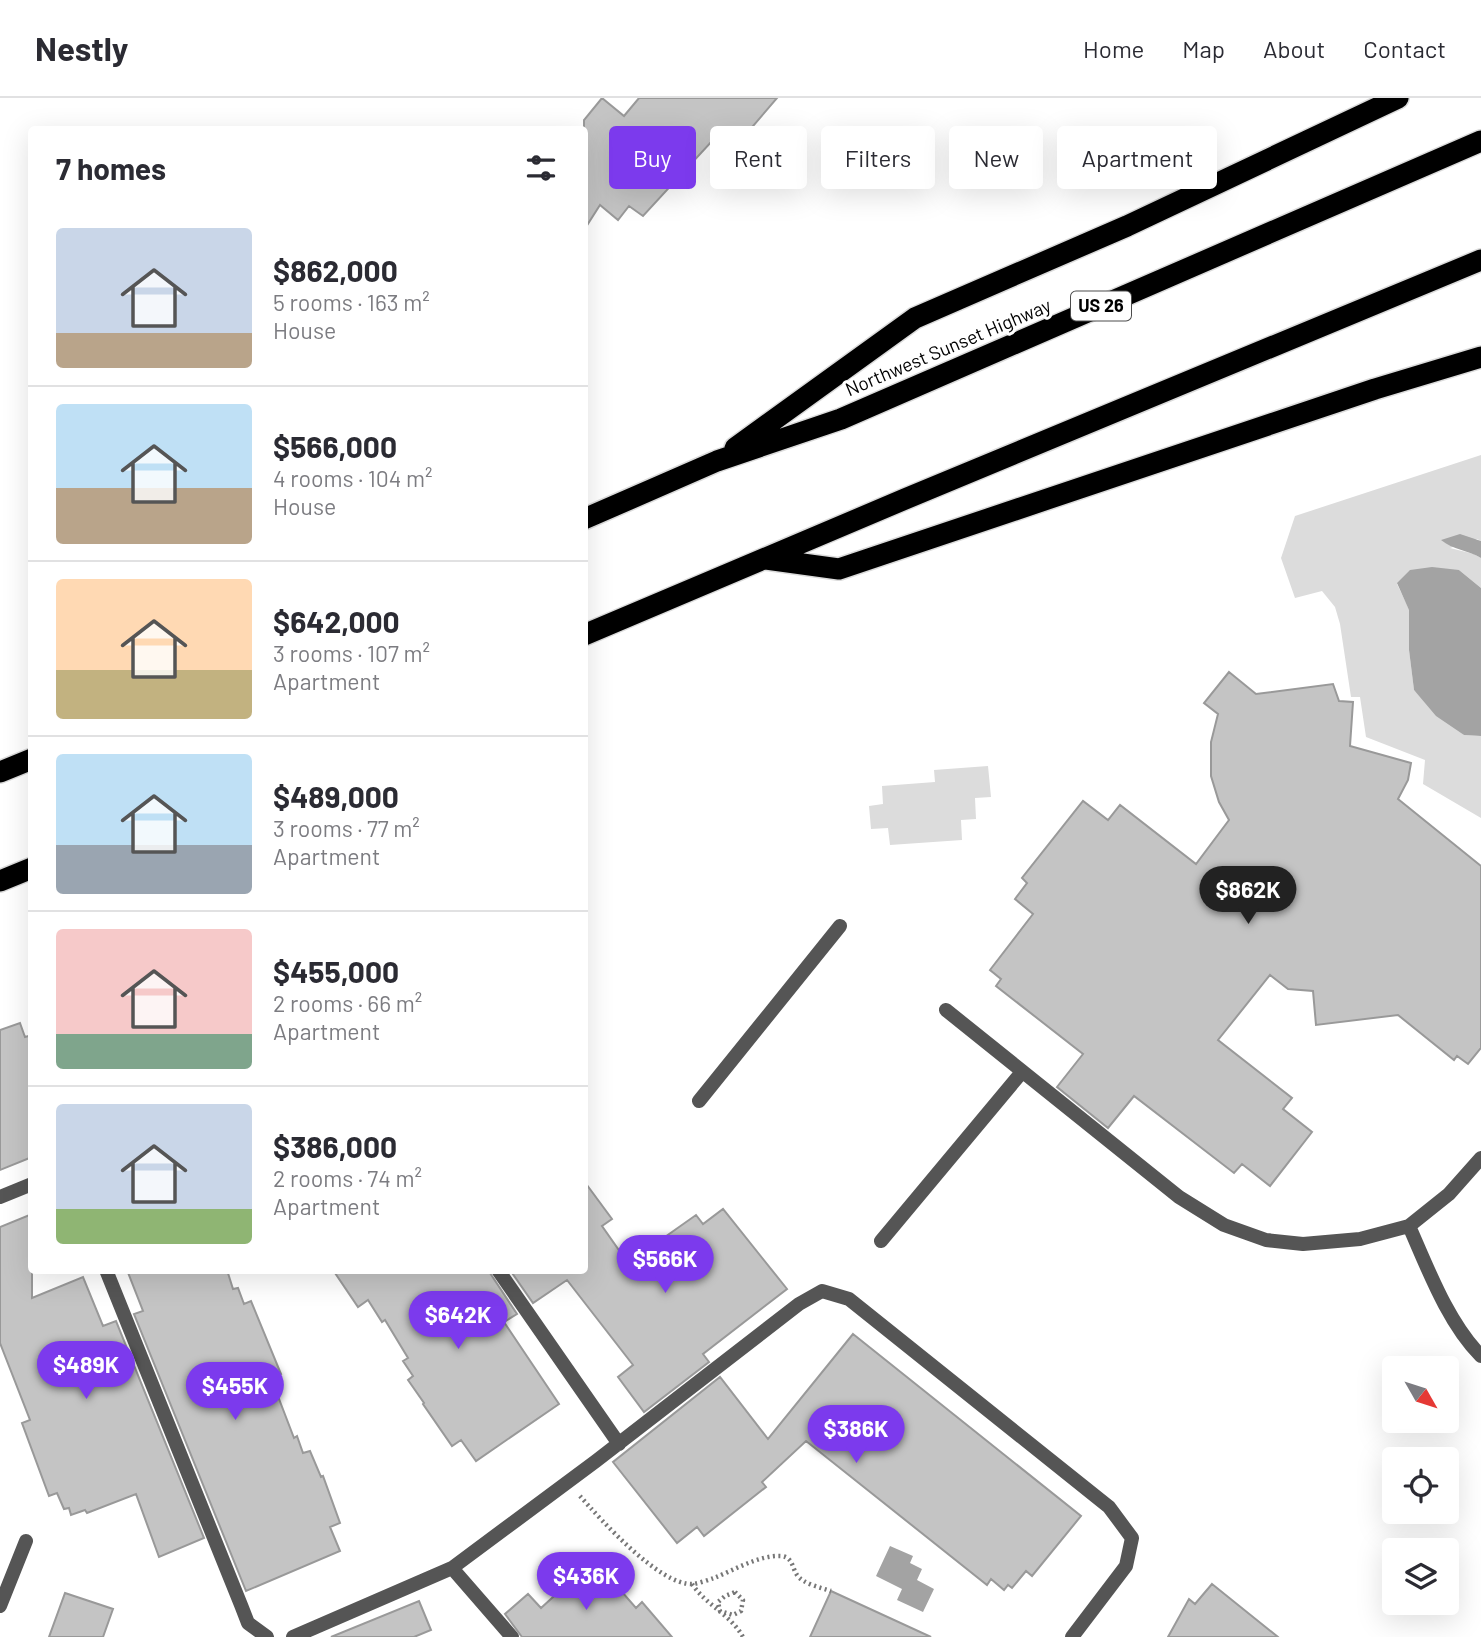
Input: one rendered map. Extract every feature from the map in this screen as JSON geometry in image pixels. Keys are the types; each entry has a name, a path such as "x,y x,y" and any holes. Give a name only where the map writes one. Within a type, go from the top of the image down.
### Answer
{"highway":[{"path":"717,461 915,318 1127,226 1398,98"},
{"name":"Northwest Sunset Highway","path":"588,517 717,461 841,419 1481,141"},
{"path":"588,633 1481,260"},
{"path":"765,559 839,569 1481,356"},
{"path":"0,772 28,761"},
{"path":"0,881 28,870"}],"lane":[{"path":"699,1101 840,926"},
{"path":"946,1010 1179,1197 1224,1225 1266,1240 1303,1244 1360,1239 1409,1226 1449,1194 1481,1158"},
{"path":"881,1241 1022,1072"},
{"path":"0,1197 28,1186"},
{"path":"1409,1226 1434,1282 1468,1343 1481,1356"},
{"path":"108,1274 240,1605 248,1623 267,1637"},
{"path":"501,1274 619,1444"},
{"path":"293,1637 452,1569 799,1304 822,1291 849,1299 1109,1507 1132,1538 1126,1566 1072,1637"},
{"path":"0,1606 26,1541"},
{"path":"452,1569 512,1637"}],"path":[{"path":"568,1482 598,1517 660,1573 692,1584 700,1596 720,1611 743,1637"},
{"path":"692,1584 757,1561 781,1556 788,1558 793,1564 797,1576 831,1591"},
{"path":"735,1592 743,1600 741,1611 733,1615 720,1611 718,1602 725,1596 735,1592"}],"shaded area":[{"path":"1481,455 1481,541 1477,539 1450,548 1481,558 1481,588 1459,570 1397,584 1409,609 1409,650 1414,690 1464,735 1481,736 1481,818 1423,784 1425,760 1366,737 1360,697 1351,697 1335,607 1322,591 1295,598 1281,558 1295,516"},
{"path":"1460,534 1481,541 1481,558 1441,540"},
{"path":"1432,567 1459,570 1481,588 1481,736 1464,735 1436,716 1414,690 1409,650 1409,610 1397,583 1410,570"},
{"path":"988,766 991,797 975,798 976,819 961,820 962,840 890,845 888,828 871,829 869,806 883,804 882,786 935,782 934,770"},
{"path":"890,1546 913,1556 910,1563 922,1569 917,1580 934,1589 923,1612 897,1600 902,1589 876,1576"}],"building":[{"path":"602,98 624,116 639,98 777,98 753,126 710,126 710,143 696,158 696,126 609,126 609,189 668,189 643,216 629,206 618,220 600,205 588,224 588,126 584,126 584,120"},
{"path":"1229,672 1256,694 1333,684 1339,701 1353,702 1350,746 1411,763 1408,780 1398,799 1481,866 1481,1048 1468,1064 1457,1056 1454,1060 1398,1015 1316,1025 1313,991 1288,989 1270,975 1218,1040 1292,1098 1283,1109 1312,1132 1270,1186 1242,1164 1234,1173 1134,1096 1108,1128 1057,1087 1083,1054 996,986 1001,979 990,970 1033,914 1015,899 1027,883 1022,878 1083,801 1108,820 1120,805 1196,864 1229,820 1219,802 1211,776 1211,742 1218,714 1204,703"},
{"path":"20,1023 25,1037 28,1036 28,1159 0,1170 0,1030"},
{"path":"588,1186 612,1219 602,1226 628,1263 696,1215 703,1224 723,1209 787,1289 703,1354 709,1362 644,1412 618,1377 633,1365 567,1280 533,1303 513,1274 588,1274"},
{"path":"28,1216 28,1274 32,1274 32,1298 83,1277 103,1326 116,1321 204,1538 159,1557 136,1494 87,1513 85,1510 71,1515 69,1508 64,1509 57,1493 49,1496 22,1423 30,1420 0,1343 0,1227"},
{"path":"129,1274 228,1274 233,1289 238,1288 244,1304 251,1301 281,1374 271,1378 294,1438 297,1436 303,1453 310,1451 321,1477 323,1476 340,1523 330,1527 340,1551 246,1591 134,1314 143,1311"},
{"path":"336,1274 491,1274 517,1314 504,1322 559,1404 476,1461 461,1440 452,1446 423,1404 408,1380 413,1376 403,1361 408,1358 385,1320 382,1322 368,1300 358,1307"},
{"path":"853,1334 1081,1516 1032,1576 1026,1571 1012,1588 1008,1585 1004,1590 991,1579 987,1585 806,1441 762,1482 766,1487 704,1536 697,1527 677,1543 613,1462 720,1377 768,1439"},
{"path":"587,1566 592,1566 598,1572 602,1569 636,1608 642,1602 672,1637 522,1637 505,1614 528,1594 541,1608"},
{"path":"1212,1584 1278,1637 1168,1637 1189,1599 1195,1604"},
{"path":"831,1591 931,1637 810,1637"},
{"path":"65,1593 113,1609 103,1637 49,1637"},
{"path":"419,1601 431,1630 414,1637 331,1637"}]}
